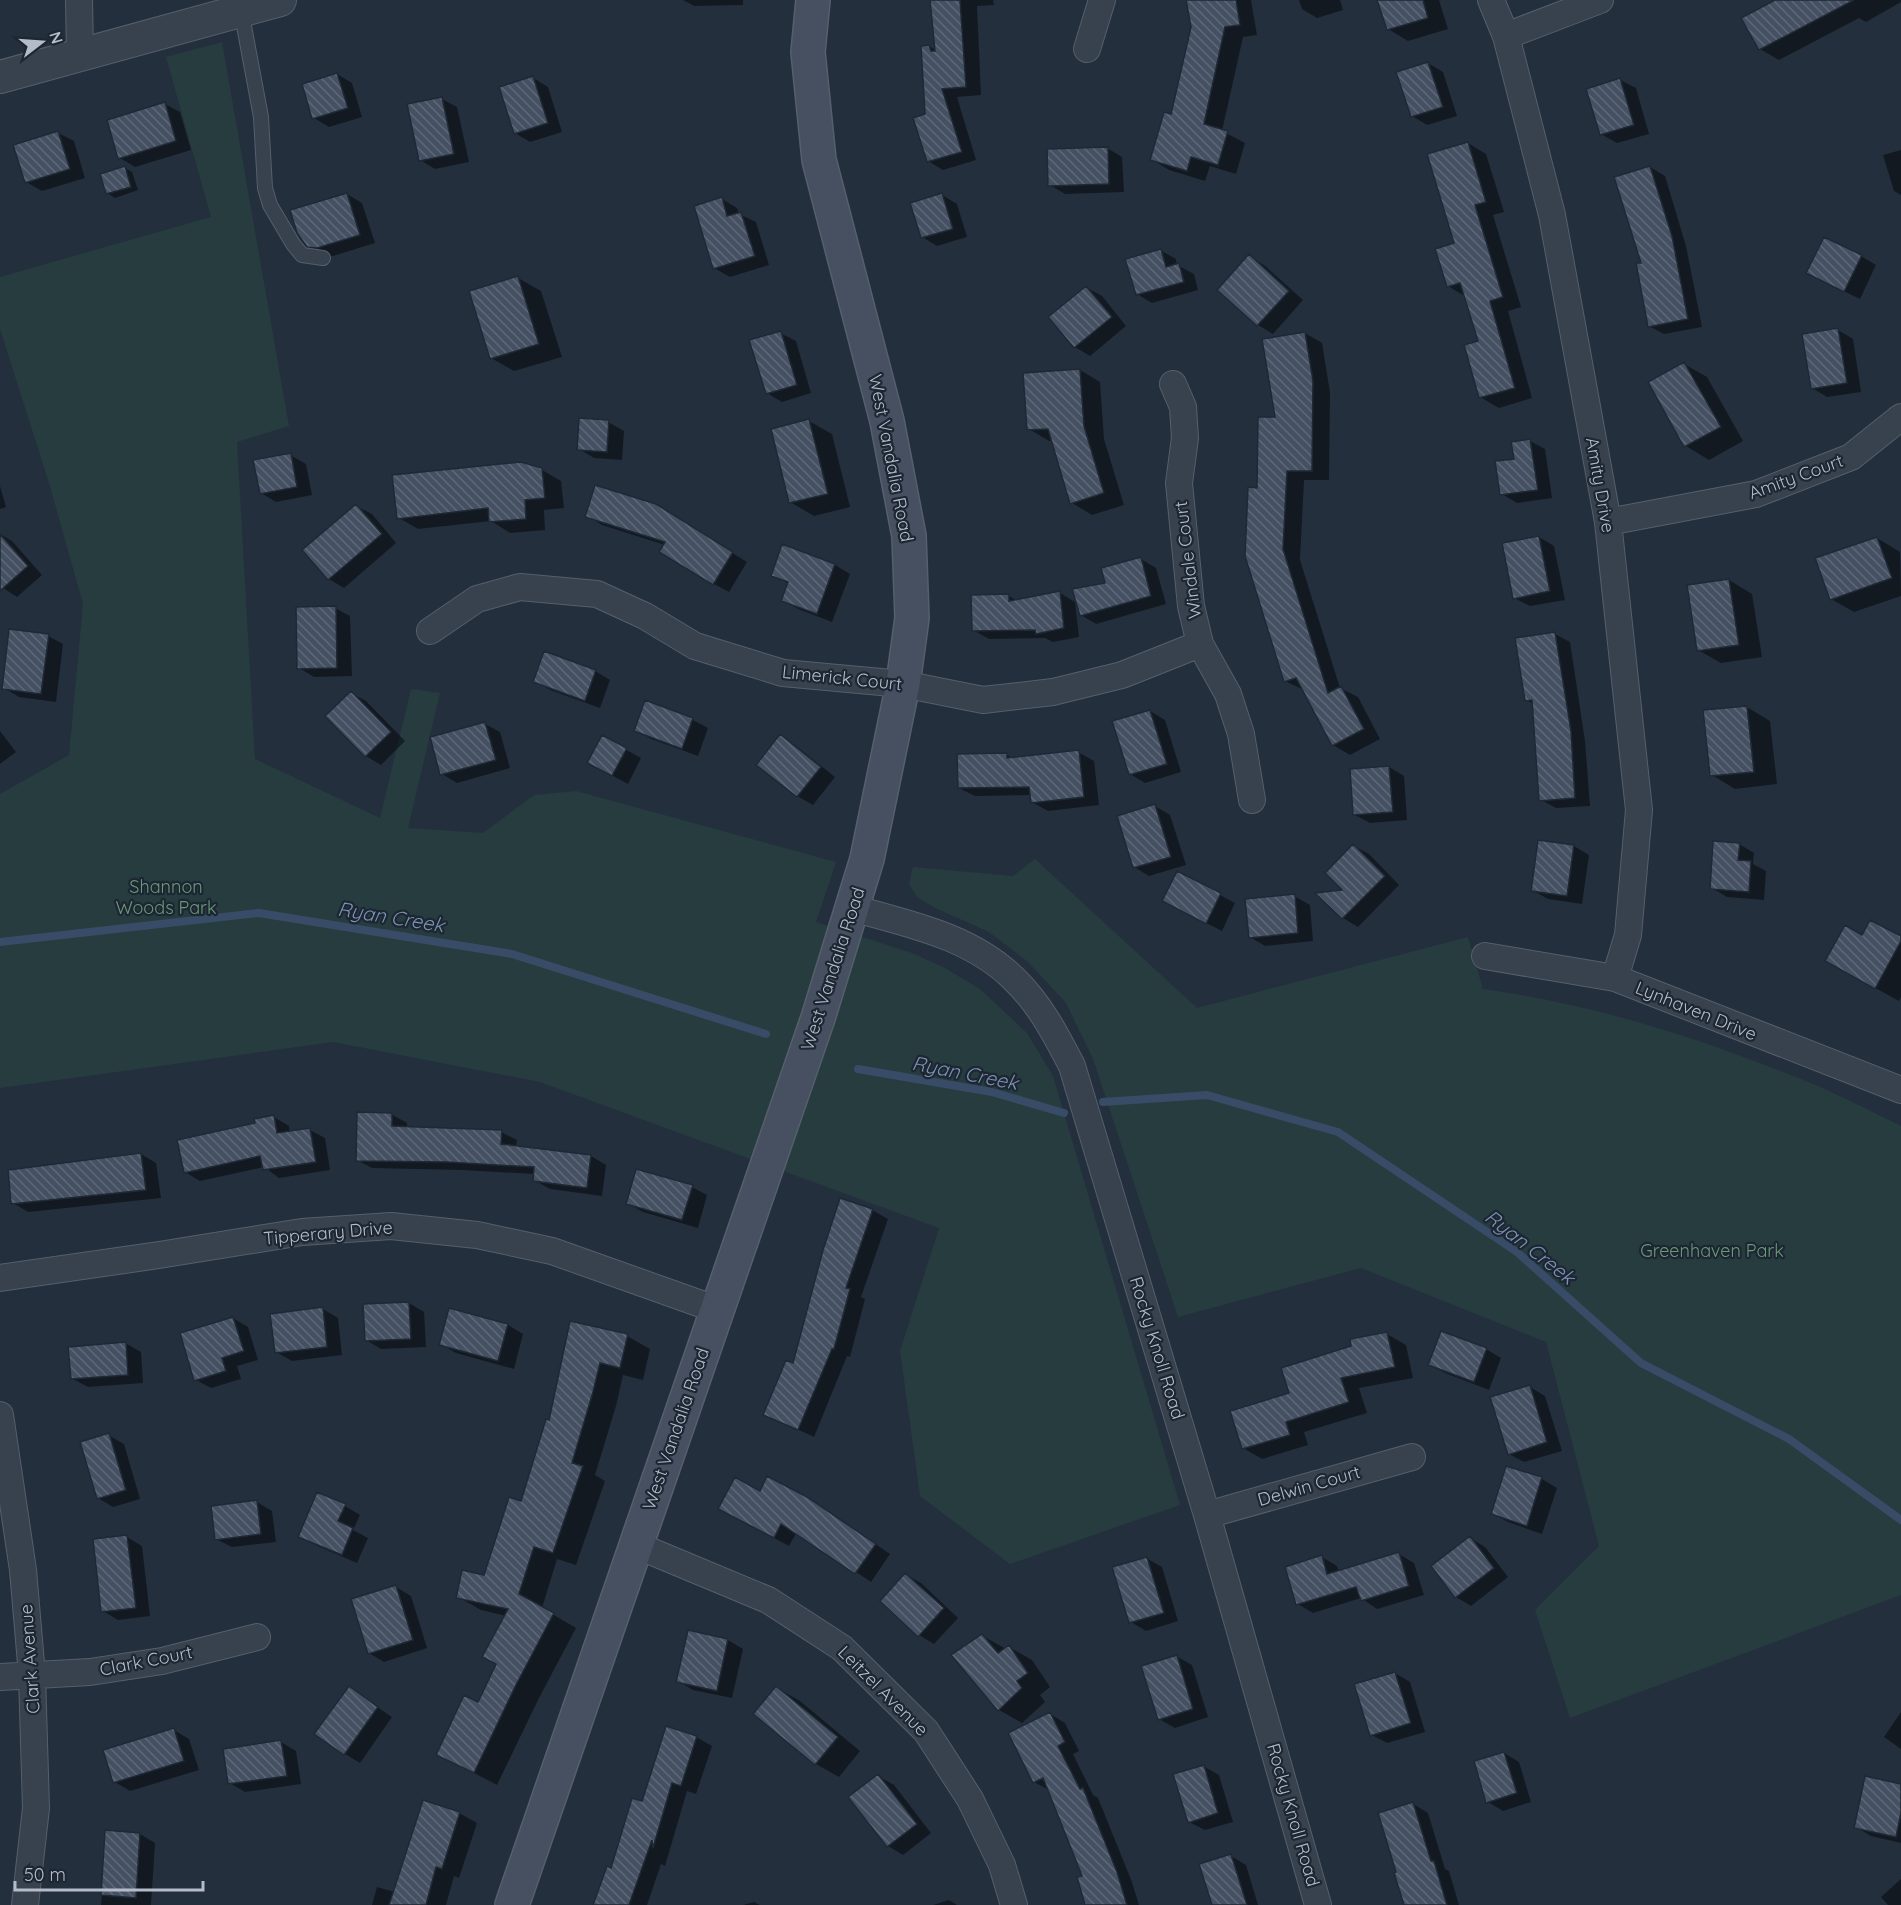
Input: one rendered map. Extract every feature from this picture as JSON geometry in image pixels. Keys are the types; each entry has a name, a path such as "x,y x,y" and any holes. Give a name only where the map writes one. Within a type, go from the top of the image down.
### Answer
{"main road":[{"name":"West Vandalia Road","path":"512,1905 818,1018 867,859 903,684 912,618 909,536 887,421 819,160 808,52 813,0"}],"street":[{"path":"79,0 80,54"},
{"path":"0,77 280,0"},
{"path":"1087,49 1102,0"},
{"name":"Amity Drive","path":"1491,0 1506,36 1552,215 1608,522 1639,810 1628,935 1615,978"},
{"path":"1506,36 1600,0"},
{"name":"Windale Court","path":"1173,384 1183,407 1185,438 1179,483 1191,606 1200,644 1228,694 1241,734 1252,800"},
{"name":"Amity Court","path":"1608,522 1756,494 1851,457 1901,417"},
{"name":"Limerick Court","path":"430,631 477,599 520,587 597,594 645,616 695,646 783,673 903,684 983,700 1053,692 1122,675 1200,644"},
{"name":"Rocky Knoll Road","path":"852,908 930,929 973,948 1014,978 1049,1022 1072,1066 1207,1515 1318,1905"},
{"name":"Lynhaven Drive","path":"1485,956 1615,978 1901,1090"},
{"name":"Tipperary Drive","path":"0,1278 159,1256 302,1232 391,1226 477,1235 552,1251 718,1310"},
{"name":"Clark Avenue","path":"0,1415 23,1570 32,1675 36,1808 25,1905"},
{"name":"Delwin Court","path":"1207,1515 1412,1457"},
{"name":"Leitzel Avenue","path":"636,1545 768,1600 842,1648 926,1731 970,1799 1002,1865 1014,1905"},
{"name":"Clark Court","path":"0,1677 90,1672 162,1661 257,1636"}],"lane":[{"path":"241,10 261,117 265,188 270,205 302,255 323,258"}],"green space":[{"name":"Shannon Woods Park","path":"222,42 289,426 237,442 255,759 380,818 411,689 440,693 408,828 483,833 534,795 576,791 836,862 816,922 912,953 943,967 980,989 1027,1033 1053,1076 1180,1505 1010,1564 920,1496 900,1351 939,1228 540,1082 333,1042 0,1088 0,794 69,755 83,604 49,483 0,329 0,277 211,217 166,57"},
{"name":"Greenhaven Park","path":"1035,859 1197,1008 1468,937 1483,989 1566,1004 1688,1037 1806,1081 1901,1126 1901,1595 1570,1718 1535,1610 1599,1546 1546,1342 1361,1268 1178,1317 1093,1059 1066,1003 1028,962 989,932 935,908 917,897 909,884 913,867 1013,876"}],"building":[{"path":"930,0 960,0 966,87 942,89 962,152 927,162 913,118 925,114 921,46 929,45 931,51 935,51"},
{"path":"1186,0 1236,0 1240,25 1225,27 1204,124 1228,131 1218,165 1191,157 1187,171 1150,160 1164,112 1171,114 1191,27"},
{"path":"1377,0 1423,0 1428,18 1387,30"},
{"path":"1775,0 1854,0 1759,50 1741,18"},
{"path":"1428,62 1443,107 1411,117 1396,72"},
{"path":"337,73 348,108 312,119 302,84"},
{"path":"533,76 548,123 514,134 499,87"},
{"path":"1620,78 1634,125 1600,135 1586,89"},
{"path":"442,97 454,154 419,161 407,104"},
{"path":"165,102 176,141 118,159 107,120"},
{"path":"58,131 70,169 25,183 13,145"},
{"path":"1468,142 1486,202 1475,205 1503,297 1490,301 1515,388 1479,398 1464,345 1478,341 1460,283 1447,287 1435,249 1454,243 1427,154"},
{"path":"1108,147 1109,184 1048,186 1047,149"},
{"path":"125,166 131,187 106,194 100,174"},
{"path":"1650,166 1672,236 1688,319 1648,327 1636,263 1641,263 1614,177"},
{"path":"347,193 360,235 317,248 307,247 297,233 290,210"},
{"path":"942,193 953,229 921,238 910,203"},
{"path":"722,197 727,216 741,212 755,256 713,269 694,206"},
{"path":"1824,237 1862,255 1844,292 1806,273"},
{"path":"1161,249 1166,267 1179,263 1184,282 1136,295 1125,259"},
{"path":"1249,254 1289,291 1257,326 1217,290"},
{"path":"518,276 539,344 490,359 469,291"},
{"path":"1086,286 1112,317 1074,348 1048,317"},
{"path":"1838,328 1847,383 1811,389 1802,334"},
{"path":"781,331 797,385 766,394 749,340"},
{"path":"1305,332 1313,381 1312,471 1287,471 1283,549 1328,693 1341,686 1364,729 1332,746 1296,678 1284,682 1245,556 1248,487 1257,488 1258,417 1275,417 1262,339"},
{"path":"1684,362 1721,427 1684,447 1648,382"},
{"path":"1080,369 1084,426 1104,493 1070,504 1048,429 1027,430 1023,373"},
{"path":"579,418 609,420 607,452 577,450"},
{"path":"809,419 828,494 789,503 771,429"},
{"path":"1530,439 1538,490 1500,495 1495,461 1514,459 1511,442"},
{"path":"291,453 297,487 260,494 253,460"},
{"path":"521,462 542,468 545,498 525,500 526,519 489,522 488,508 397,519 392,475"},
{"path":"595,485 656,504 733,552 713,585 659,552 665,542 585,517"},
{"path":"356,504 382,534 328,580 302,550"},
{"path":"0,534 28,566 0,591"},
{"path":"1539,536 1550,591 1513,599 1502,543"},
{"path":"1877,537 1892,578 1830,600 1815,558"},
{"path":"782,544 835,564 817,614 781,601 788,582 771,576"},
{"path":"1141,557 1151,596 1080,616 1072,589 1105,583 1101,568"},
{"path":"1729,579 1739,645 1697,651 1687,585"},
{"path":"1060,591 1064,628 1036,634 1035,630 972,631 971,595 1009,594 1009,601"},
{"path":"336,606 337,668 297,669 296,607"},
{"path":"9,629 49,634 41,694 2,689"},
{"path":"1555,632 1571,731 1575,798 1539,801 1532,700 1525,701 1515,638"},
{"path":"544,651 596,670 585,701 533,682"},
{"path":"351,691 391,732 365,757 325,716"},
{"path":"645,700 693,718 682,749 634,731"},
{"path":"1747,706 1754,772 1710,776 1703,710"},
{"path":"1150,710 1167,764 1129,775 1112,721"},
{"path":"485,722 496,760 440,775 430,737"},
{"path":"780,734 821,767 797,797 756,765"},
{"path":"602,735 627,748 612,776 587,763"},
{"path":"1079,750 1084,797 1031,803 1029,787 958,788 957,754 1007,753 1007,758"},
{"path":"1389,766 1393,812 1353,815 1350,769"},
{"path":"1155,804 1171,857 1133,868 1117,816"},
{"path":"1538,840 1574,845 1567,896 1531,891"},
{"path":"1713,841 1740,843 1738,860 1751,861 1749,892 1710,889"},
{"path":"1353,844 1385,876 1342,919 1315,893 1342,890 1325,873"},
{"path":"1177,871 1221,893 1206,924 1162,901"},
{"path":"1295,894 1298,933 1249,938 1245,899"},
{"path":"1870,920 1901,936 1901,941 1875,989 1825,961 1845,925 1862,935"},
{"path":"357,1112 392,1113 392,1126 502,1130 501,1144 591,1155 587,1188 533,1181 534,1167 446,1162 356,1161"},
{"path":"274,1115 277,1133 310,1128 316,1162 263,1170 260,1156 184,1173 177,1140 255,1123 254,1119"},
{"path":"141,1153 146,1190 11,1204 8,1170"},
{"path":"636,1169 693,1185 682,1220 626,1204"},
{"path":"840,1198 873,1209 846,1288 850,1289 834,1349 832,1349 798,1430 763,1415 786,1360 793,1363 823,1250"},
{"path":"409,1302 411,1339 365,1341 363,1304"},
{"path":"323,1307 327,1347 275,1353 270,1314"},
{"path":"449,1308 508,1324 498,1361 439,1345"},
{"path":"233,1317 244,1351 222,1358 226,1371 194,1381 180,1333"},
{"path":"570,1321 628,1334 620,1368 600,1363 572,1463 583,1466 553,1553 534,1547 519,1594 554,1613 474,1773 436,1755 464,1695 478,1702 496,1664 482,1657 508,1609 456,1598 462,1570 484,1575 509,1497 521,1501 546,1419 549,1420"},
{"path":"1441,1331 1487,1348 1474,1382 1428,1365"},
{"path":"1387,1332 1395,1367 1341,1378 1349,1402 1286,1422 1290,1435 1242,1449 1230,1411 1289,1393 1281,1368 1351,1346 1350,1339"},
{"path":"126,1342 128,1375 71,1379 68,1347"},
{"path":"1530,1385 1547,1442 1508,1455 1490,1397"},
{"path":"109,1433 126,1490 97,1499 80,1442"},
{"path":"1506,1466 1542,1477 1527,1526 1491,1514"},
{"path":"767,1476 807,1497 876,1544 855,1574 781,1524 774,1538 718,1509 735,1477 760,1491"},
{"path":"317,1492 346,1504 338,1521 353,1528 342,1555 298,1537"},
{"path":"257,1500 261,1534 215,1540 211,1506"},
{"path":"127,1535 136,1608 101,1612 93,1539"},
{"path":"1470,1536 1494,1568 1455,1598 1431,1566"},
{"path":"1399,1552 1409,1586 1361,1601 1356,1587 1296,1605 1285,1567 1322,1555 1327,1574"},
{"path":"1147,1557 1164,1613 1129,1623 1112,1567"},
{"path":"905,1573 944,1608 918,1637 880,1601"},
{"path":"396,1585 413,1640 368,1654 351,1599"},
{"path":"688,1630 728,1639 717,1691 676,1682"},
{"path":"982,1634 998,1653 1009,1645 1028,1673 1017,1681 1022,1688 998,1711 951,1655"},
{"path":"1177,1655 1193,1709 1158,1720 1141,1666"},
{"path":"1395,1672 1411,1723 1370,1736 1354,1684"},
{"path":"349,1686 378,1707 344,1755 314,1734"},
{"path":"776,1686 838,1737 815,1765 753,1714"},
{"path":"1050,1712 1065,1742 1058,1746 1080,1789 1083,1788 1117,1872 1127,1905 1085,1905 1077,1877 1082,1876 1043,1778 1033,1783 1008,1733"},
{"path":"666,1726 697,1736 681,1786 672,1783 653,1848 652,1840 629,1905 593,1905 607,1866 611,1868 632,1798 642,1801"},
{"path":"174,1728 184,1761 113,1783 103,1750"},
{"path":"281,1740 287,1776 228,1784 223,1749"},
{"path":"1504,1752 1517,1793 1486,1803 1474,1761"},
{"path":"1204,1765 1218,1813 1188,1823 1173,1774"},
{"path":"878,1774 917,1824 887,1847 848,1797"},
{"path":"1865,1776 1901,1784 1901,1813 1896,1837 1854,1828"},
{"path":"423,1800 460,1812 442,1869 436,1867 426,1905 389,1905"},
{"path":"1413,1802 1447,1905 1404,1905 1378,1813"},
{"path":"105,1830 140,1833 136,1898 101,1895"},
{"path":"1231,1854 1247,1905 1212,1905 1199,1864"}],"waterway":[{"name":"Ryan Creek","path":"0,942 259,913 512,954 766,1034"},
{"name":"Ryan Creek","path":"858,1069 992,1092 1064,1113"},
{"name":"Ryan Creek","path":"1103,1102 1207,1095 1338,1132 1517,1252 1641,1363 1789,1439 1901,1520"}]}
